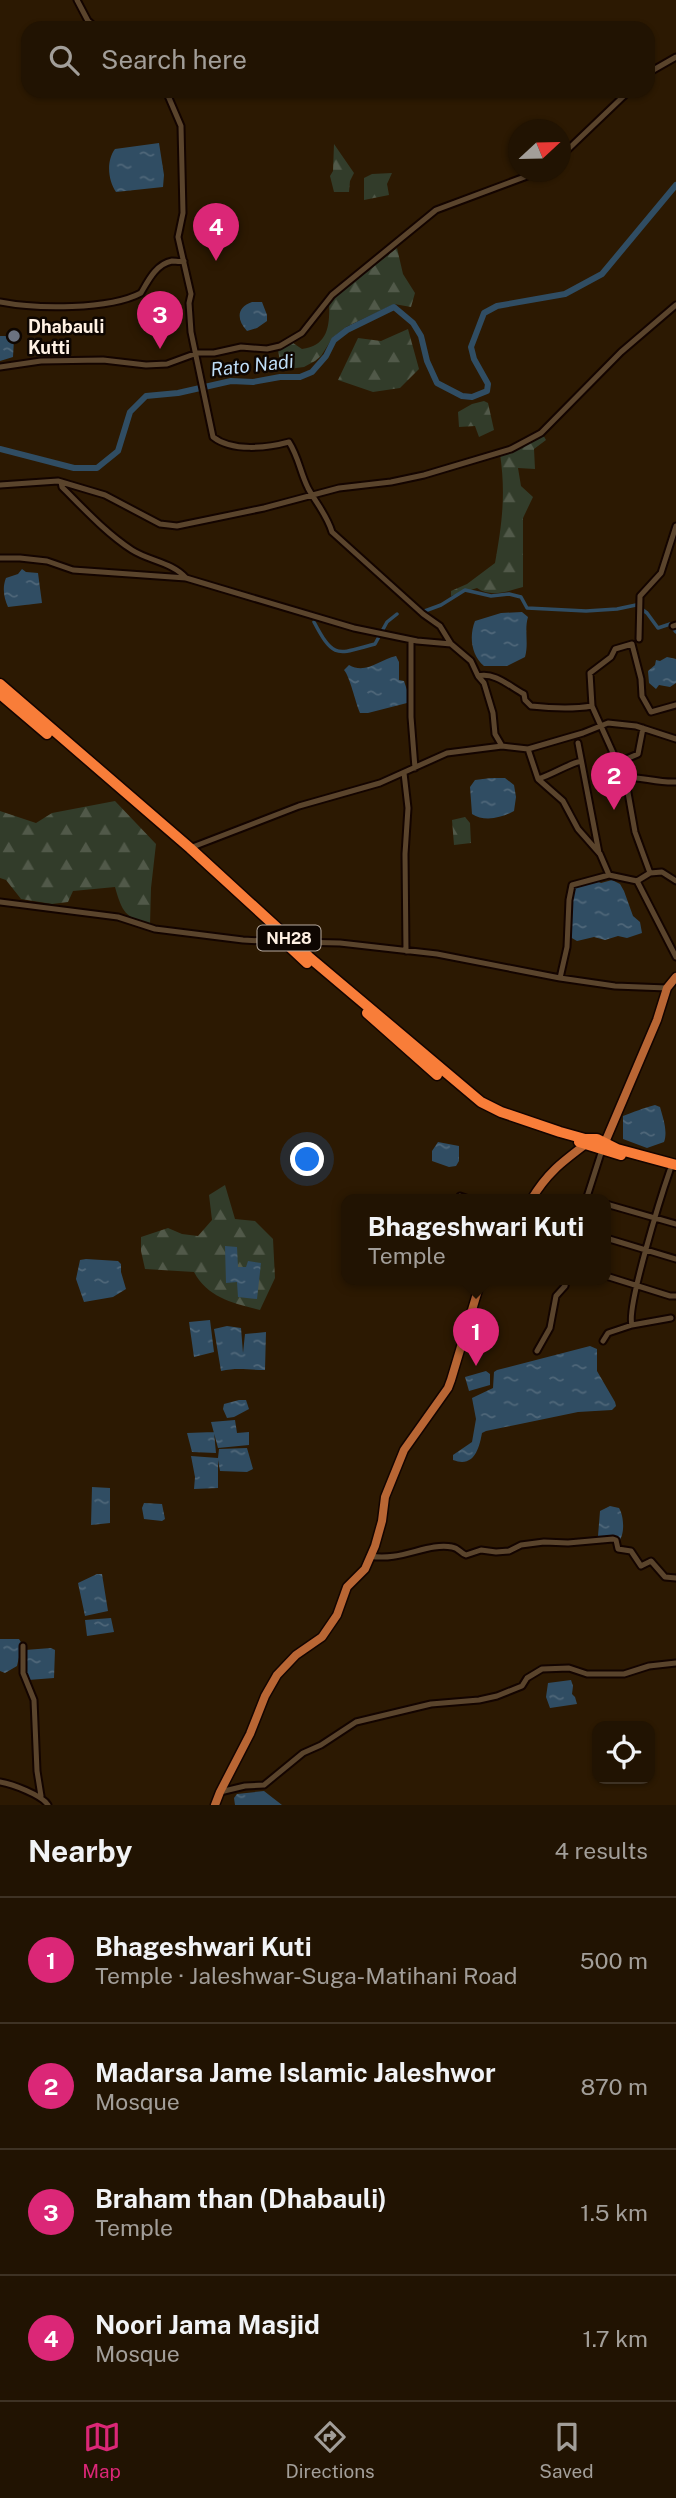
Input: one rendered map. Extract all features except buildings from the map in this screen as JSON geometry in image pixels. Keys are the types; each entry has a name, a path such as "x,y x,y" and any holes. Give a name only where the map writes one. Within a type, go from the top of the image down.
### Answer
{"highway":[{"name":"NH28","path":"0,684 165,830 279,937 296,947 481,1102 501,1112 604,1146"},
{"name":"NH28","path":"0,694 190,848 296,947 468,1100 529,1128 586,1144 604,1146"},
{"path":"604,1146 674,1169"}],"main road":[{"path":"604,1146 657,1020 667,988 676,978"},
{"path":"535,1194 544,1178 556,1166 586,1144"},
{"path":"215,1805 277,1675 296,1655 322,1637 337,1615 347,1587 365,1569 382,1521 385,1497 404,1450 452,1380 480,1285"}],"street":[{"path":"77,0 88,21"},
{"path":"655,69 676,57"},
{"path":"169,98 181,126 183,213 178,237 191,294 191,332 213,437 219,441 264,448 289,442 300,461 307,486 335,535 440,626 451,644 471,662 485,683 495,734 502,746"},
{"path":"571,147 622,98"},
{"path":"0,367 41,361 103,360 146,365 167,364 241,347 267,349 280,346 302,333 332,295 436,210 511,182"},
{"path":"0,302 38,306 127,300 141,293 147,280 168,262 184,261"},
{"path":"0,485 30,481 61,482 105,495 124,503 154,522 171,526 264,508 339,488 424,475 521,444 549,427 621,352 676,305"},
{"path":"61,482 62,487 99,524 129,548 175,569 186,578"},
{"path":"639,639 640,596 661,573 676,526"},
{"path":"0,558 47,561 73,570 186,578 354,628 411,640 451,644"},
{"path":"411,640 411,717 415,768"},
{"path":"650,873 635,832 627,787 620,777 617,763 592,706 589,674 611,657 615,649 632,643 642,695 651,712 676,705"},
{"path":"478,676 485,674 498,678 523,694 531,706 592,706"},
{"path":"190,848 299,806 363,789 447,753 502,746 528,748 608,723 643,728 676,738"},
{"path":"617,763 638,754 643,728"},
{"path":"578,743 600,854 608,875"},
{"path":"528,748 538,779 563,801 578,829 600,854"},
{"path":"538,779 581,761"},
{"path":"404,773 408,808 404,882 406,951"},
{"path":"620,777 639,777 663,783 676,782"},
{"path":"560,978 567,947 572,885 608,875 638,881 650,873 662,872 676,881"},
{"path":"638,881 676,957"},
{"path":"0,902 118,917 155,929 243,940 262,941 279,937"},
{"path":"296,947 340,943 437,954 615,986 667,988"},
{"path":"590,1194 604,1146"},
{"path":"632,1325 630,1319 636,1285 674,1169"},
{"path":"611,1205 676,1224"},
{"path":"611,1240 676,1259"},
{"path":"611,1278 676,1296"},
{"path":"537,1351 550,1328 556,1296 565,1285"},
{"path":"603,1341 608,1333 632,1325 671,1318"},
{"path":"370,1556 384,1559 451,1546 466,1555 481,1550 509,1551 521,1545 544,1542 613,1539 618,1549 631,1551 641,1566 651,1561 665,1577 676,1578"},
{"path":"23,1646 23,1673 34,1700 37,1771 41,1796 48,1805"},
{"path":"220,1792 266,1784 303,1753 321,1745 356,1722 431,1704 497,1696 522,1686 527,1678 542,1669 569,1668 584,1673 624,1674 649,1666 676,1663"},
{"path":"0,1782 13,1784 41,1796"}],"green space":[{"path":"334,144 354,173 349,192 334,192 330,176 333,171"},
{"path":"392,173 387,184 389,195 364,200 364,178 372,174"},
{"path":"397,248 403,274 415,293 411,307 394,304 346,327 333,337 315,361 304,367 281,370 278,349 293,343 302,349 311,347 323,339 328,326 329,301"},
{"path":"408,329 419,369 400,388 373,392 338,380 358,338 381,341"},
{"path":"484,401 488,403 494,430 479,437 475,426 459,427 458,412"},
{"path":"542,433 546,440 534,449 535,469 518,468 521,486 533,497 523,518 523,587 494,593 477,588 451,596 451,591 467,584 495,563 502,509 500,454"},
{"path":"115,801 156,844 150,925 126,912 115,887 73,891 68,902 52,904 21,899 6,880 0,878 0,811 36,823 52,813"},
{"path":"465,817 470,823 471,843 454,845 452,820"},
{"path":"225,1185 235,1219 255,1221 273,1239 275,1278 260,1310 214,1294 194,1272 145,1269 141,1237 168,1228 182,1234 198,1236 212,1220 209,1195"}],"water":[{"path":"159,143 163,187 116,192 109,170 115,149"},
{"path":"252,302 262,302 267,321 247,331 241,322 240,314 243,307"},
{"path":"0,336 14,339 13,357 0,361"},
{"path":"22,569 38,573 42,603 8,607 4,593 6,578 18,574"},
{"path":"522,612 528,617 525,657 507,666 484,666 472,645 475,621 501,613"},
{"path":"396,656 399,662 399,680 404,681 410,699 407,703 360,713 344,670 349,665 355,668 367,667"},
{"path":"667,657 676,659 676,683 670,687 659,685 656,689 649,683 648,671 655,665 656,660"},
{"path":"505,778 514,785 514,811 504,816 482,818 472,814 470,787 475,780"},
{"path":"612,880 620,884 624,891 633,916 640,922 642,933 627,938 618,936 605,940 594,937 577,941 570,937 573,888 596,881 601,883"},
{"path":"655,1105 660,1107 664,1120 664,1142 647,1148 623,1139 623,1116"},
{"path":"438,1142 459,1146 459,1161 456,1166 449,1167 432,1161 432,1151"},
{"path":"225,1246 237,1247 238,1267 246,1267 248,1261 261,1263 257,1299 238,1297 237,1282 226,1283"},
{"path":"80,1260 118,1261 126,1289 113,1297 84,1302 76,1279"},
{"path":"210,1320 214,1352 194,1357 189,1322"},
{"path":"227,1326 241,1328 243,1353 245,1334 266,1332 265,1370 221,1371 214,1329"},
{"path":"590,1346 597,1349 597,1371 615,1402 616,1406 612,1410 578,1412 486,1431 482,1433 477,1451 471,1459 460,1462 453,1460 453,1455 472,1442 476,1419 472,1398 493,1388 494,1372"},
{"path":"486,1371 490,1374 490,1385 469,1391 465,1377"},
{"path":"246,1400 249,1409 227,1418 224,1404"},
{"path":"235,1420 237,1433 249,1432 249,1445 218,1448 211,1422"},
{"path":"214,1432 216,1453 192,1452 187,1433"},
{"path":"247,1448 253,1469 247,1472 220,1471 218,1460 218,1488 194,1489 191,1456 218,1458 219,1449"},
{"path":"92,1487 110,1488 110,1523 91,1525"},
{"path":"144,1503 162,1504 165,1519 144,1519"},
{"path":"610,1506 619,1508 622,1516 623,1530 619,1541 616,1537 598,1536 600,1511"},
{"path":"102,1574 108,1611 85,1616 78,1583"},
{"path":"111,1618 114,1632 87,1636 85,1620"},
{"path":"0,1639 19,1639 22,1644 17,1666 5,1673 0,1671"},
{"path":"25,1650 55,1650 54,1678 28,1680 25,1677"},
{"path":"571,1680 572,1694 577,1704 550,1708 546,1697 548,1683"},
{"path":"264,1791 282,1805 235,1805 234,1798 237,1794"}],"waterway":[{"name":"Rato Nadi","path":"0,449 74,468 97,468 118,451 130,412 146,396 178,393 231,381 253,382 280,377 300,377 312,372 326,356 334,340 347,330 394,307 413,323 421,336 427,361 437,383 462,396 472,397 487,391 488,384 474,359 471,347 484,313 497,306 565,294 602,274 676,185"},
{"path":"422,612 441,605 465,590 491,596 509,594 521,597 527,608 586,611 636,605 647,613 658,628 670,624 676,632"},
{"path":"314,622 332,648 344,651 375,644 387,622 397,614"}],"place":[{"name":"Noori Jama Masjid","path":"216,261"},
{"name":"Dhabauli Kutti","path":"14,336"},
{"name":"Braham than (Dhabauli)","path":"160,349"},
{"name":"Madarsa Jame Islamic Jaleshwor","path":"614,810"},
{"name":"Bhageshwari Kuti","path":"476,1366"}]}
